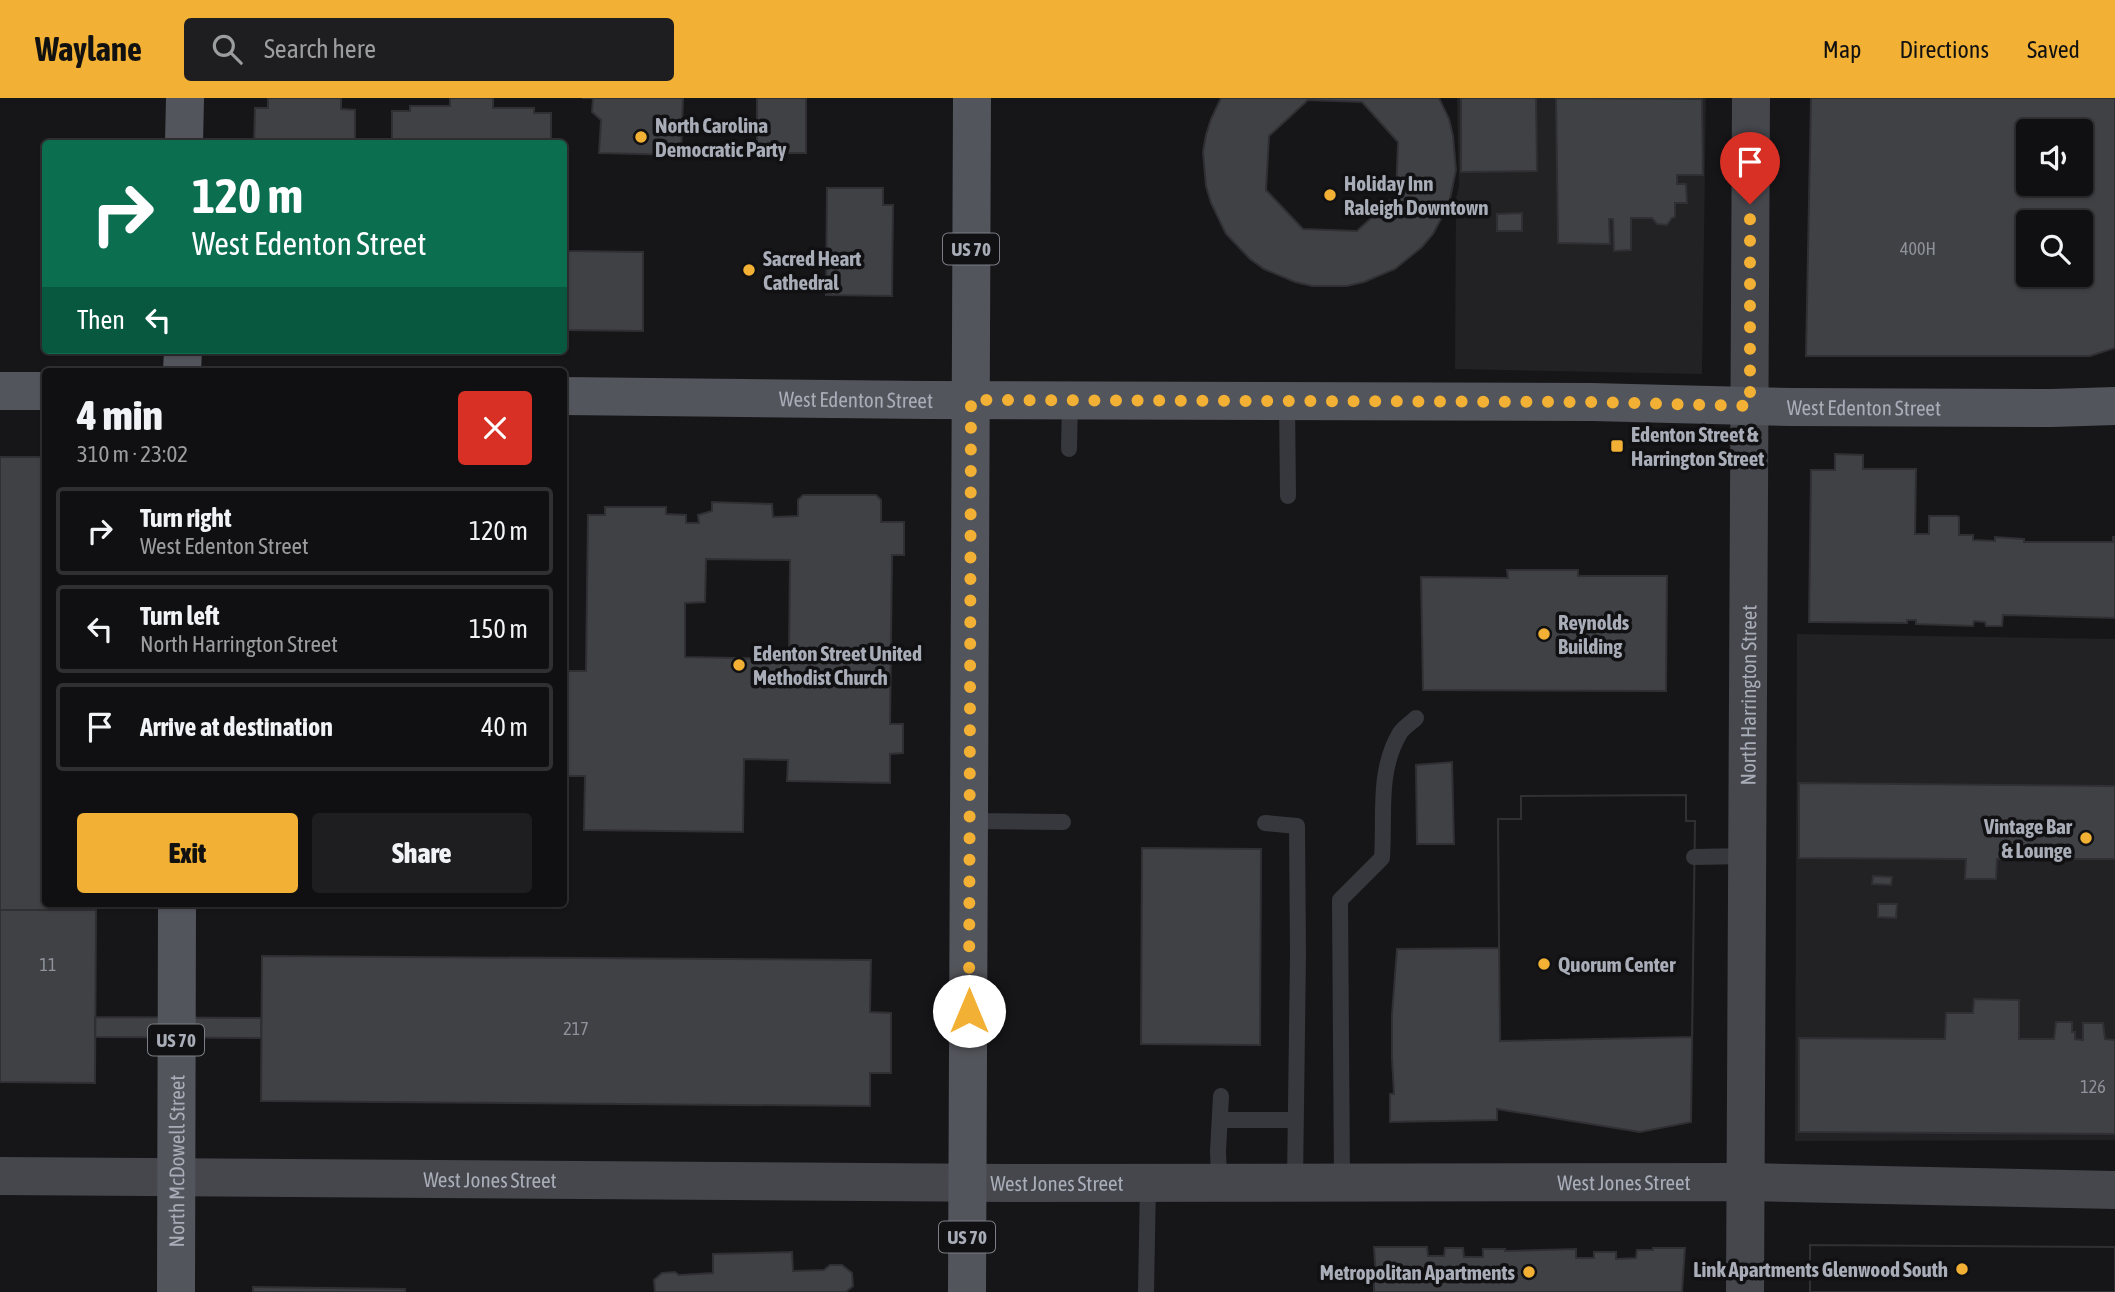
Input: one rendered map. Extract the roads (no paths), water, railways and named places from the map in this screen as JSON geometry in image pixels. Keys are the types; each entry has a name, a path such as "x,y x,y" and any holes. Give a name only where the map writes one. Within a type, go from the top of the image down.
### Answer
{"main road":[{"path":"184,140 185,98"},
{"name":"US 70","path":"967,1292 972,98"},
{"path":"0,391 42,391"},
{"name":"West Edenton Street","path":"567,396 1592,402 1949,408 2115,406"},
{"name":"North McDowell Street","path":"176,1292 174,1178 177,907"}],"street":[{"name":"North Harrington Street","path":"1745,1292 1751,98"},
{"name":"West Jones Street","path":"0,1176 968,1182 1746,1182 2115,1190"}],"lane":[{"path":"1069,449 1070,400"},
{"path":"1287,401 1288,496"},
{"path":"1342,1181 1340,900 1382,858 1383,792 1387,762 1401,731 1416,718"},
{"path":"970,821 1063,822"},
{"path":"1265,823 1297,826 1295,1182"},
{"path":"1694,857 1747,856"},
{"path":"1219,1182 1221,1096"},
{"path":"1220,1119 1295,1120"},
{"path":"1146,1292 1148,1181"}],"place":[{"name":"North Carolina Democratic Party","path":"641,137"},
{"name":"Holiday Inn Raleigh Downtown","path":"1330,195"},
{"name":"Sacred Heart Cathedral","path":"749,270"},
{"name":"Edenton Street & Harrington Street","path":"1617,446"},
{"name":"Reynolds Building","path":"1544,634"},
{"name":"Edenton Street United Methodist Church","path":"739,665"},
{"name":"Vintage Bar & Lounge","path":"2086,838"},
{"name":"Quorum Center","path":"1544,964"},
{"name":"Link Apartments Glenwood South","path":"1962,1269"},
{"name":"Metropolitan Apartments","path":"1529,1272"}]}
